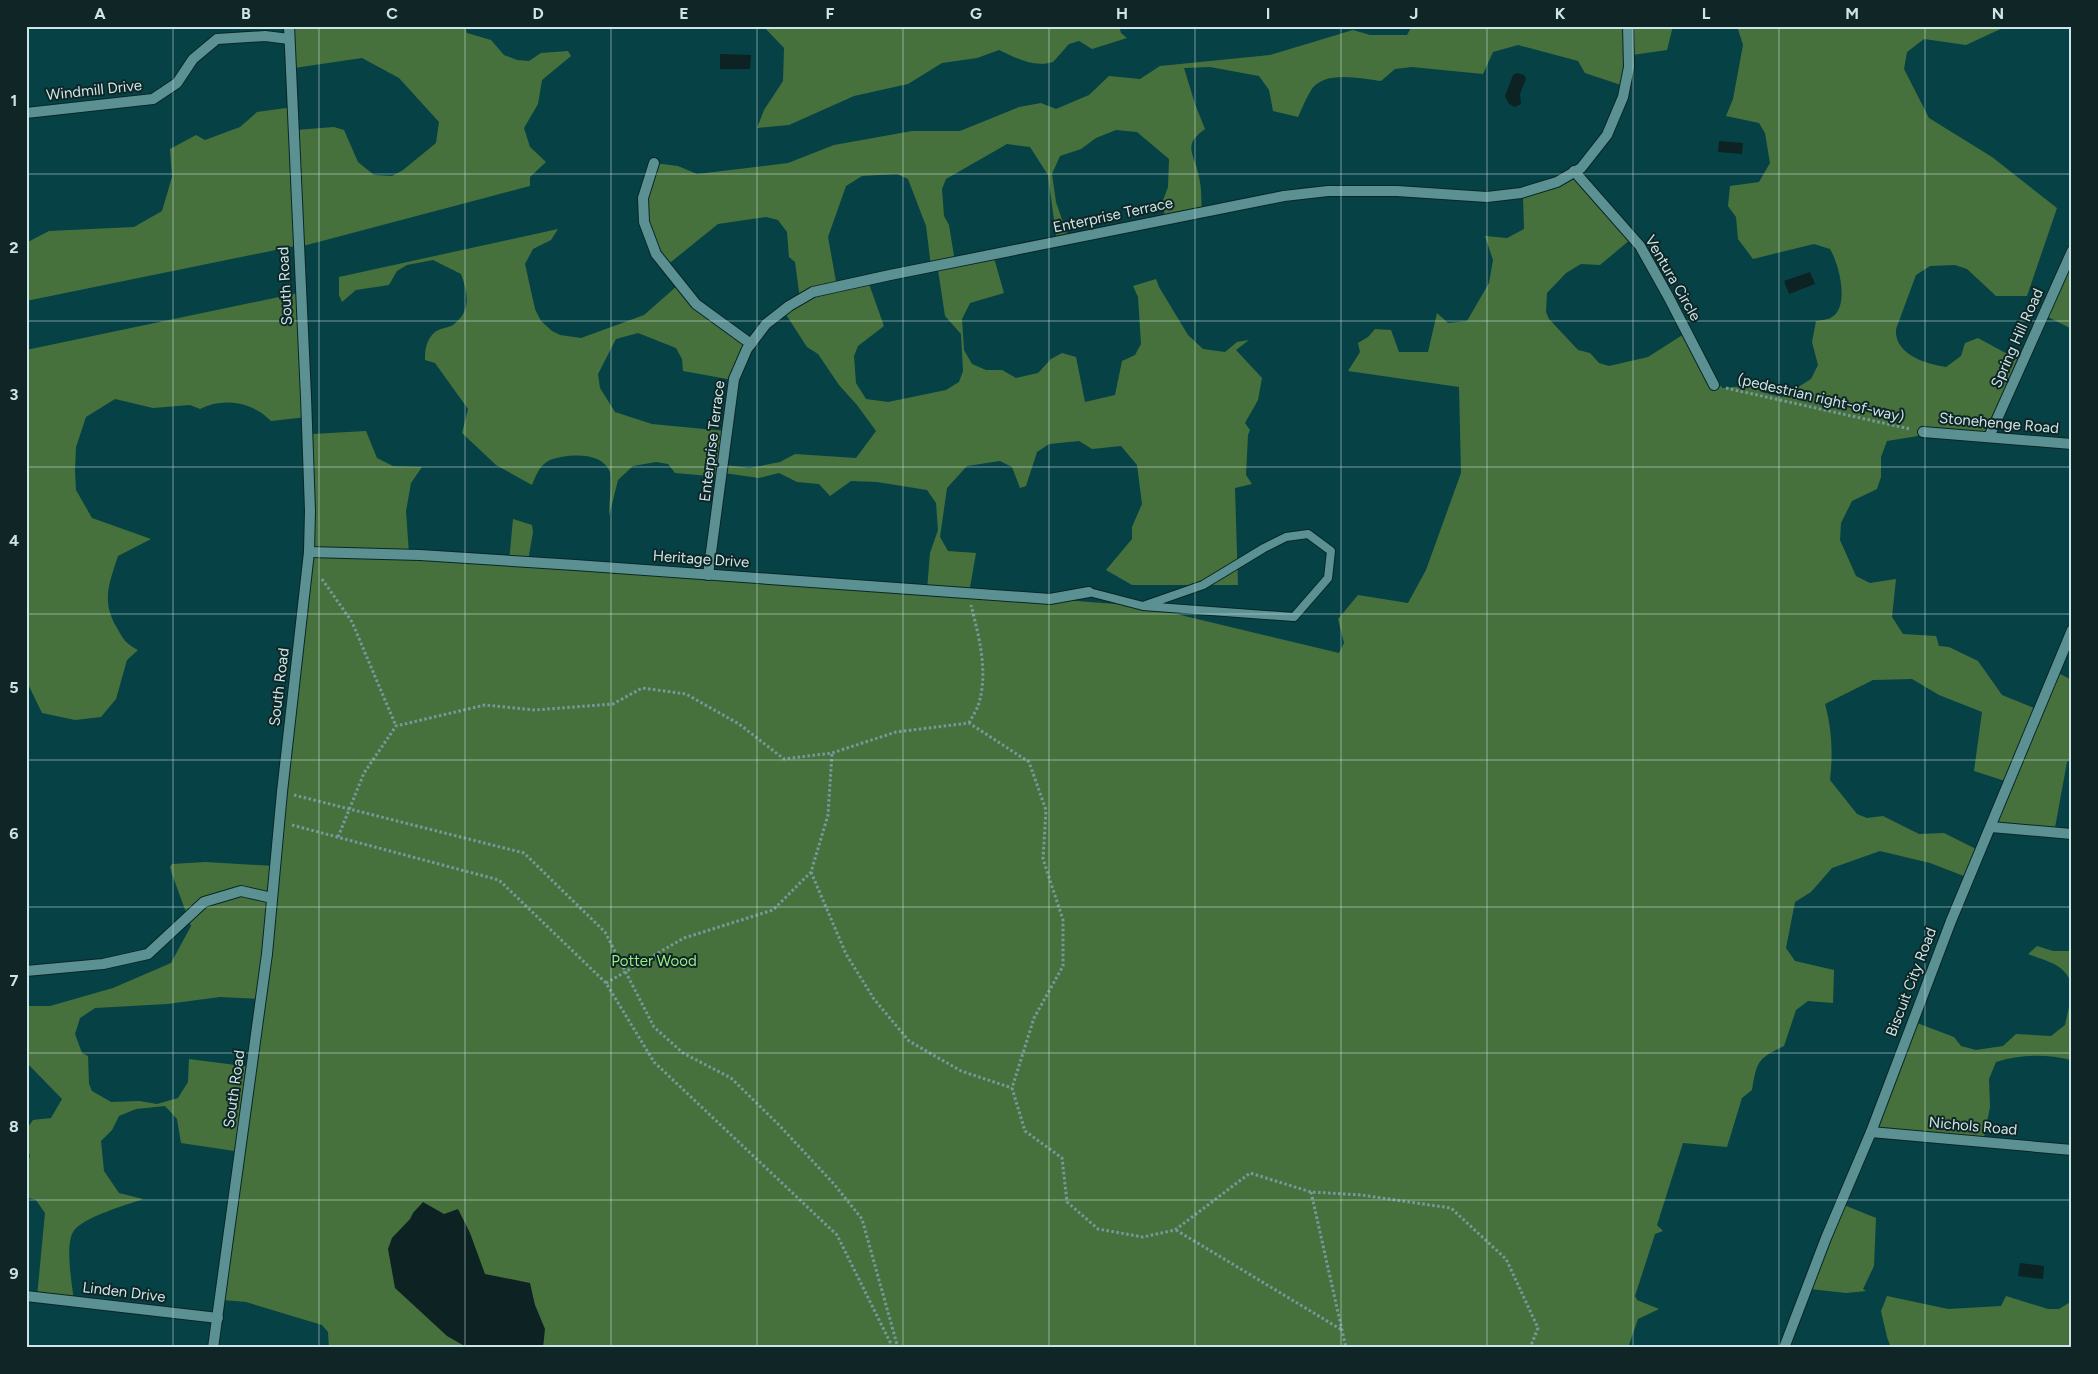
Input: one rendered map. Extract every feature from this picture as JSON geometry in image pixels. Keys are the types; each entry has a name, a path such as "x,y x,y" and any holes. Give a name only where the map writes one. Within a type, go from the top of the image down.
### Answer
{"street":[{"name":"South Road","path":"213,1348 267,954 282,792 309,552 306,398 289,26"},
{"name":"Enterprise Terrace","path":"708,575 734,379 747,349 766,324 788,306 813,292 1284,196 1328,191 1397,191 1487,197 1521,193 1558,182 1581,168 1607,135 1623,97 1629,67 1628,26"},
{"name":"Windmill Drive","path":"26,112 152,99 177,82 193,59 217,39 266,36 289,40"},
{"path":"654,164 643,198 644,222 656,254 696,304 751,344"},
{"name":"Ventura Circle","path":"1574,171 1640,246 1714,385"},
{"name":"Spring Hill Road","path":"1989,437 2072,251"},
{"name":"Stonehenge Road","path":"1923,432 2072,444"},
{"name":"Heritage Drive","path":"309,552 420,555 1050,599 1089,592"},
{"name":"Biscuit City Road","path":"1784,1348 1826,1238 1871,1132 1921,998 2072,630"},
{"path":"1991,827 2072,834"},
{"path":"26,971 103,964 148,954 204,902 241,891 272,898"},
{"name":"Nichols Road","path":"1871,1132 2072,1150"},
{"name":"Linden Drive","path":"26,1296 218,1318"}],"lane":[{"path":"1089,592 1143,606 1294,617 1328,578 1331,551 1308,534 1286,537 1202,585 1143,606"}],"path":[{"name":"(pedestrian right-of-way)","path":"1714,385 1923,432"},
{"path":"322,579 352,622 396,726"},
{"path":"969,593 982,662 978,706 969,723"},
{"path":"338,837 364,773 396,726 485,705 535,710 612,704 642,688 686,694 739,724 784,759 832,753 896,732 969,723 1029,762 1046,810 1042,859 1062,920 1063,966 1034,1018 1012,1088 1025,1131 1062,1158 1067,1202 1098,1229 1143,1237 1175,1230 1250,1173 1311,1192 1361,1195 1451,1208 1506,1259 1538,1328 1530,1348"},
{"path":"606,983 684,938 773,910 811,872 828,815 832,753"},
{"path":"282,792 524,852 605,932 654,1027 683,1053 731,1078 791,1137 862,1218 898,1348"},
{"path":"280,822 499,880 606,983 654,1062 837,1235 893,1348"},
{"path":"811,872 846,954 874,999 909,1041 961,1071 1012,1088"},
{"path":"1311,1192 1346,1348"},
{"path":"1175,1230 1342,1330"}],"green space":[{"path":"290,26 465,26 467,33 491,40 504,55 517,60 529,61 541,53 568,51 571,56 542,80 538,104 524,128 530,147 546,162 530,177 530,186 303,246 295,246 26,301 26,243 49,231 134,227 162,211 172,177 170,149 196,135 205,140 240,127 257,112 293,107 296,130 334,127 344,130 358,162 374,175 392,176 403,170 436,143 439,122 399,78 362,58 294,68"},
{"path":"716,26 1119,26 1121,33 1127,38 1092,49 1079,41 1069,44 1053,62 1045,64 1031,63 999,50 977,58 942,63 908,84 854,96 789,125 757,128 764,110 783,81 784,48 764,27"},
{"name":"Potter Wood","path":"1412,26 1673,26 1667,50 1632,55 1624,86 1585,73 1578,61 1518,45 1493,52 1483,74 1412,67 1395,69 1381,81 1342,77 1324,80 1310,92 1298,117 1273,111 1269,90 1259,76 1210,67 1184,68 1205,129 1193,140 1192,146 1200,182 1202,214 1166,221 1162,203 1168,187 1169,159 1137,132 1116,130 1096,138 1081,149 1060,156 1052,174 1056,202 1069,240 1057,243 1048,175 1030,147 1007,144 946,179 942,189 944,216 949,225 955,262 994,258 1004,293 970,303 962,319 964,350 972,364 986,370 1002,370 1016,378 1038,373 1051,359 1062,353 1076,357 1085,402 1115,395 1122,361 1135,355 1141,344 1138,297 1133,286 1156,279 1188,335 1203,349 1225,352 1237,342 1249,340 1236,350 1262,378 1258,400 1245,423 1250,430 1248,435 1246,475 1252,484 1235,488 1238,585 1132,585 1106,570 1132,539 1132,527 1142,504 1137,465 1121,446 1092,449 1079,441 1049,444 1037,452 1026,486 1020,488 1012,467 1000,461 967,466 947,488 940,537 948,551 976,553 969,593 1143,606 1339,653 1344,643 1338,619 1358,595 1408,603 1426,570 1461,473 1459,387 1348,371 1360,352 1358,343 1368,337 1375,329 1391,330 1399,352 1428,352 1437,313 1448,323 1467,321 1489,283 1493,260 1485,236 1507,238 1524,229 1523,197 1577,174 1631,239 1600,265 1581,264 1566,273 1547,293 1546,312 1549,319 1578,350 1590,353 1599,363 1609,366 1648,357 1684,334 1718,384 1723,388 1757,385 1762,392 1782,397 1811,379 1818,365 1812,342 1816,321 1830,318 1837,312 1841,304 1841,284 1837,264 1830,249 1814,244 1753,259 1738,239 1736,217 1728,206 1730,186 1759,182 1770,163 1765,133 1759,123 1726,116 1733,99 1743,45 1737,26 2007,26 1966,45 1924,39 1907,52 1904,69 1929,118 1992,157 2057,208 2027,296 1996,296 1967,269 1955,265 1930,266 1916,275 1896,329 1897,338 1905,351 1920,360 1946,367 1961,356 1965,343 1978,338 2024,363 1993,436 1930,434 1887,441 1881,457 1881,477 1877,489 1852,501 1841,523 1840,540 1856,576 1870,583 1896,579 1892,617 1903,634 1936,636 1939,646 1949,647 1978,661 2002,695 2039,710 2055,675 2060,674 2072,680 2072,759 2067,762 2054,833 1994,828 2005,781 1974,771 1982,712 1939,695 1912,679 1873,680 1825,704 1831,742 1830,780 1857,814 1867,818 1883,816 1919,834 1944,833 1974,848 1979,853 1969,878 1930,863 1880,851 1832,868 1811,892 1795,902 1786,948 1795,961 1834,970 1833,1003 1808,1001 1796,1010 1784,1046 1768,1054 1757,1067 1752,1090 1742,1098 1727,1147 1683,1143 1657,1225 1663,1231 1655,1234 1635,1296 1637,1300 1659,1309 1638,1319 1628,1348 329,1348 328,1332 322,1325 246,1302 223,1300 241,1152 181,1143 177,1119 165,1106 136,1109 119,1116 112,1130 101,1141 104,1171 119,1193 143,1199 85,1221 73,1232 69,1256 74,1301 37,1297 45,1213 36,1200 26,1197 26,1167 30,1156 26,1145 26,1130 33,1120 51,1118 62,1099 26,1062 26,1006 50,1006 113,988 171,963 191,926 172,874 170,867 172,864 205,862 274,866 309,552 312,434 366,431 377,458 393,466 422,467 411,483 406,511 409,554 509,562 513,519 532,525 533,532 528,561 927,590 930,553 938,530 936,503 927,490 877,482 851,481 830,496 819,484 797,482 779,473 759,478 724,473 721,477 675,473 668,464 656,462 633,466 618,480 609,516 611,476 606,465 600,460 592,457 565,456 550,460 541,468 532,485 496,465 462,433 468,409 435,363 425,360 425,352 432,335 453,325 459,320 466,308 467,295 461,274 433,260 407,265 397,271 389,285 356,290 342,302 339,295 339,277 558,229 551,240 533,249 525,264 535,309 541,321 552,331 560,335 581,338 644,315 677,286 747,342 733,380 683,371 682,359 676,348 638,333 616,339 598,374 600,388 615,412 652,424 725,431 725,465 750,468 780,462 795,454 856,458 876,431 839,385 818,354 807,347 785,313 800,299 795,262 789,257 787,232 778,220 766,217 718,224 666,266 645,223 647,179 654,163 678,166 697,174 788,163 834,145 912,131 960,131 1019,107 1041,103 1056,109 1089,95 1109,76 1140,79 1160,66 1270,55 1353,30 1370,35 1407,35","holes":["897,174 908,179 926,226 931,266 938,270 945,316 961,334 963,371 959,382 946,390 888,402 866,399 856,383 854,356 858,346 884,326 869,284 837,287 828,237 846,186 862,176","220,997 260,999 251,1067 189,1059 188,1082 178,1098 157,1104 139,1101 111,1102 92,1091 89,1084 88,1056 82,1053 75,1034 80,1018 95,1008 167,1004"]},
{"path":"2072,254 2072,329 2046,316"},
{"path":"298,293 307,417 271,421 256,409 237,403 218,403 200,409 190,405 153,408 115,399 86,417 76,447 76,490 92,518 151,539 118,556 108,592 109,609 117,628 125,641 138,650 127,660 116,699 101,717 75,720 42,713 26,680 26,350"},
{"path":"2037,946 2053,951 2072,951 2072,986 2061,968 2028,954"},
{"path":"2072,993 2072,1060 2034,1056 2015,1057 1996,1062 1989,1079 1990,1107 1983,1142 1874,1131 1917,1023 1954,1037 1961,1046 1976,1050 2003,1046 2016,1034 2051,1036 2065,1025"},
{"path":"1844,1205 1876,1218 1874,1266 1863,1289 1866,1291 1846,1293 1810,1289"},
{"path":"1887,1296 1948,1309 2001,1306 2006,1296 2048,1309 2059,1309 2072,1301 2072,1348 1891,1348 1881,1311"}],"water":[{"path":"720,54 751,55 750,69 720,69"},
{"path":"1517,73 1524,75 1526,79 1520,94 1521,104 1515,107 1509,104 1505,96 1513,75"},
{"path":"1719,141 1743,143 1742,154 1718,152"},
{"path":"1810,272 1815,284 1789,294 1784,281"},
{"path":"423,1202 444,1214 458,1209 470,1233 485,1274 530,1283 535,1305 545,1329 543,1348 468,1348 447,1336 395,1288 388,1249 392,1238"},
{"path":"2020,1263 2044,1266 2043,1279 2018,1276"}]}
